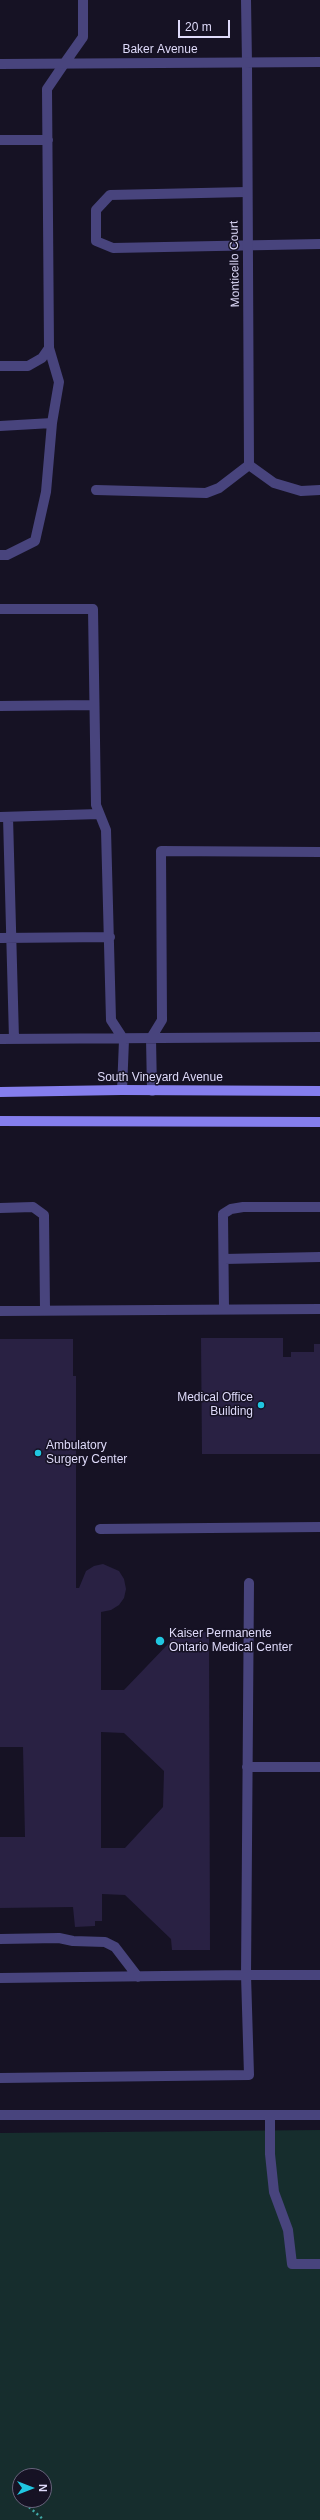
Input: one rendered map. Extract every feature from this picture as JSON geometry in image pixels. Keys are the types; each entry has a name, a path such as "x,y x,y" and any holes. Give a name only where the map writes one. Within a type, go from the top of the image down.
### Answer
{"main road":[{"name":"South Vineyard Avenue","path":"0,1092 122,1090 320,1091"},
{"path":"0,1121 320,1122"}],"street":[{"path":"0,555 7,555 35,541 46,492 52,423 59,382 49,348 47,89 83,37 83,0"},
{"name":"Monticello Court","path":"246,0 250,465"},
{"name":"Baker Avenue","path":"0,64 320,62"},
{"path":"0,140 48,140"},
{"path":"247,192 110,195 96,210 96,241 113,248 248,244 320,244"},
{"path":"0,366 28,366 42,358 49,348"},
{"path":"0,426 52,423"},
{"path":"96,490 206,493 219,488 250,465 274,483 301,491 320,490"},
{"path":"0,609 93,609 96,805 106,830 111,1020 124,1040 122,1090"},
{"path":"0,706 94,706"},
{"path":"14,1039 11,938 4,817 99,814"},
{"path":"152,1091 151,1038 162,1020 161,851 320,852"},
{"path":"0,938 110,937"},
{"path":"0,1039 124,1040 151,1038 320,1037"},
{"path":"0,1208 33,1207 44,1215 45,1310"},
{"path":"224,1309 223,1214 231,1209 320,1207"},
{"path":"224,1259 320,1257"},
{"path":"0,1311 320,1308"},
{"path":"100,1529 320,1527"},
{"path":"0,2078 249,2075 246,1975 249,1583"},
{"path":"247,1767 320,1767"},
{"path":"0,1939 59,1938 73,1941 104,1942 115,1947 138,1977"},
{"path":"0,1978 320,1975"},
{"path":"0,2115 320,2115"},
{"path":"270,2115 270,2154 274,2192 288,2230 292,2264 320,2264"}],"path":[{"path":"30,2508 44,2520"}],"green space":[{"path":"320,2130 320,2520 0,2520 0,2133"}],"building":[{"name":"Medical Office Building","path":"201,1338 283,1338 283,1357 291,1357 291,1352 314,1352 314,1344 320,1344 320,1454 202,1454"},
{"path":"0,1339 73,1339 73,1376 76,1376 76,1588 79,1588 86,1571 94,1566 103,1564 119,1571 124,1579 126,1589 124,1598 119,1605 111,1610 101,1612 101,1690 124,1690 170,1642 170,1633 209,1632 210,1950 172,1950 171,1939 125,1895 102,1894 102,1921 95,1921 95,1926 75,1927 73,1907 0,1908 0,1837 25,1837 23,1747 0,1747","holes":["101,1732 124,1733 164,1771 163,1807 125,1848 101,1848"]}],"place":[{"name":"Medical Office Building","path":"261,1405"},
{"name":"Ambulatory Surgery Center","path":"38,1453"},
{"name":"Kaiser Permanente Ontario Medical Center","path":"160,1641"}]}
